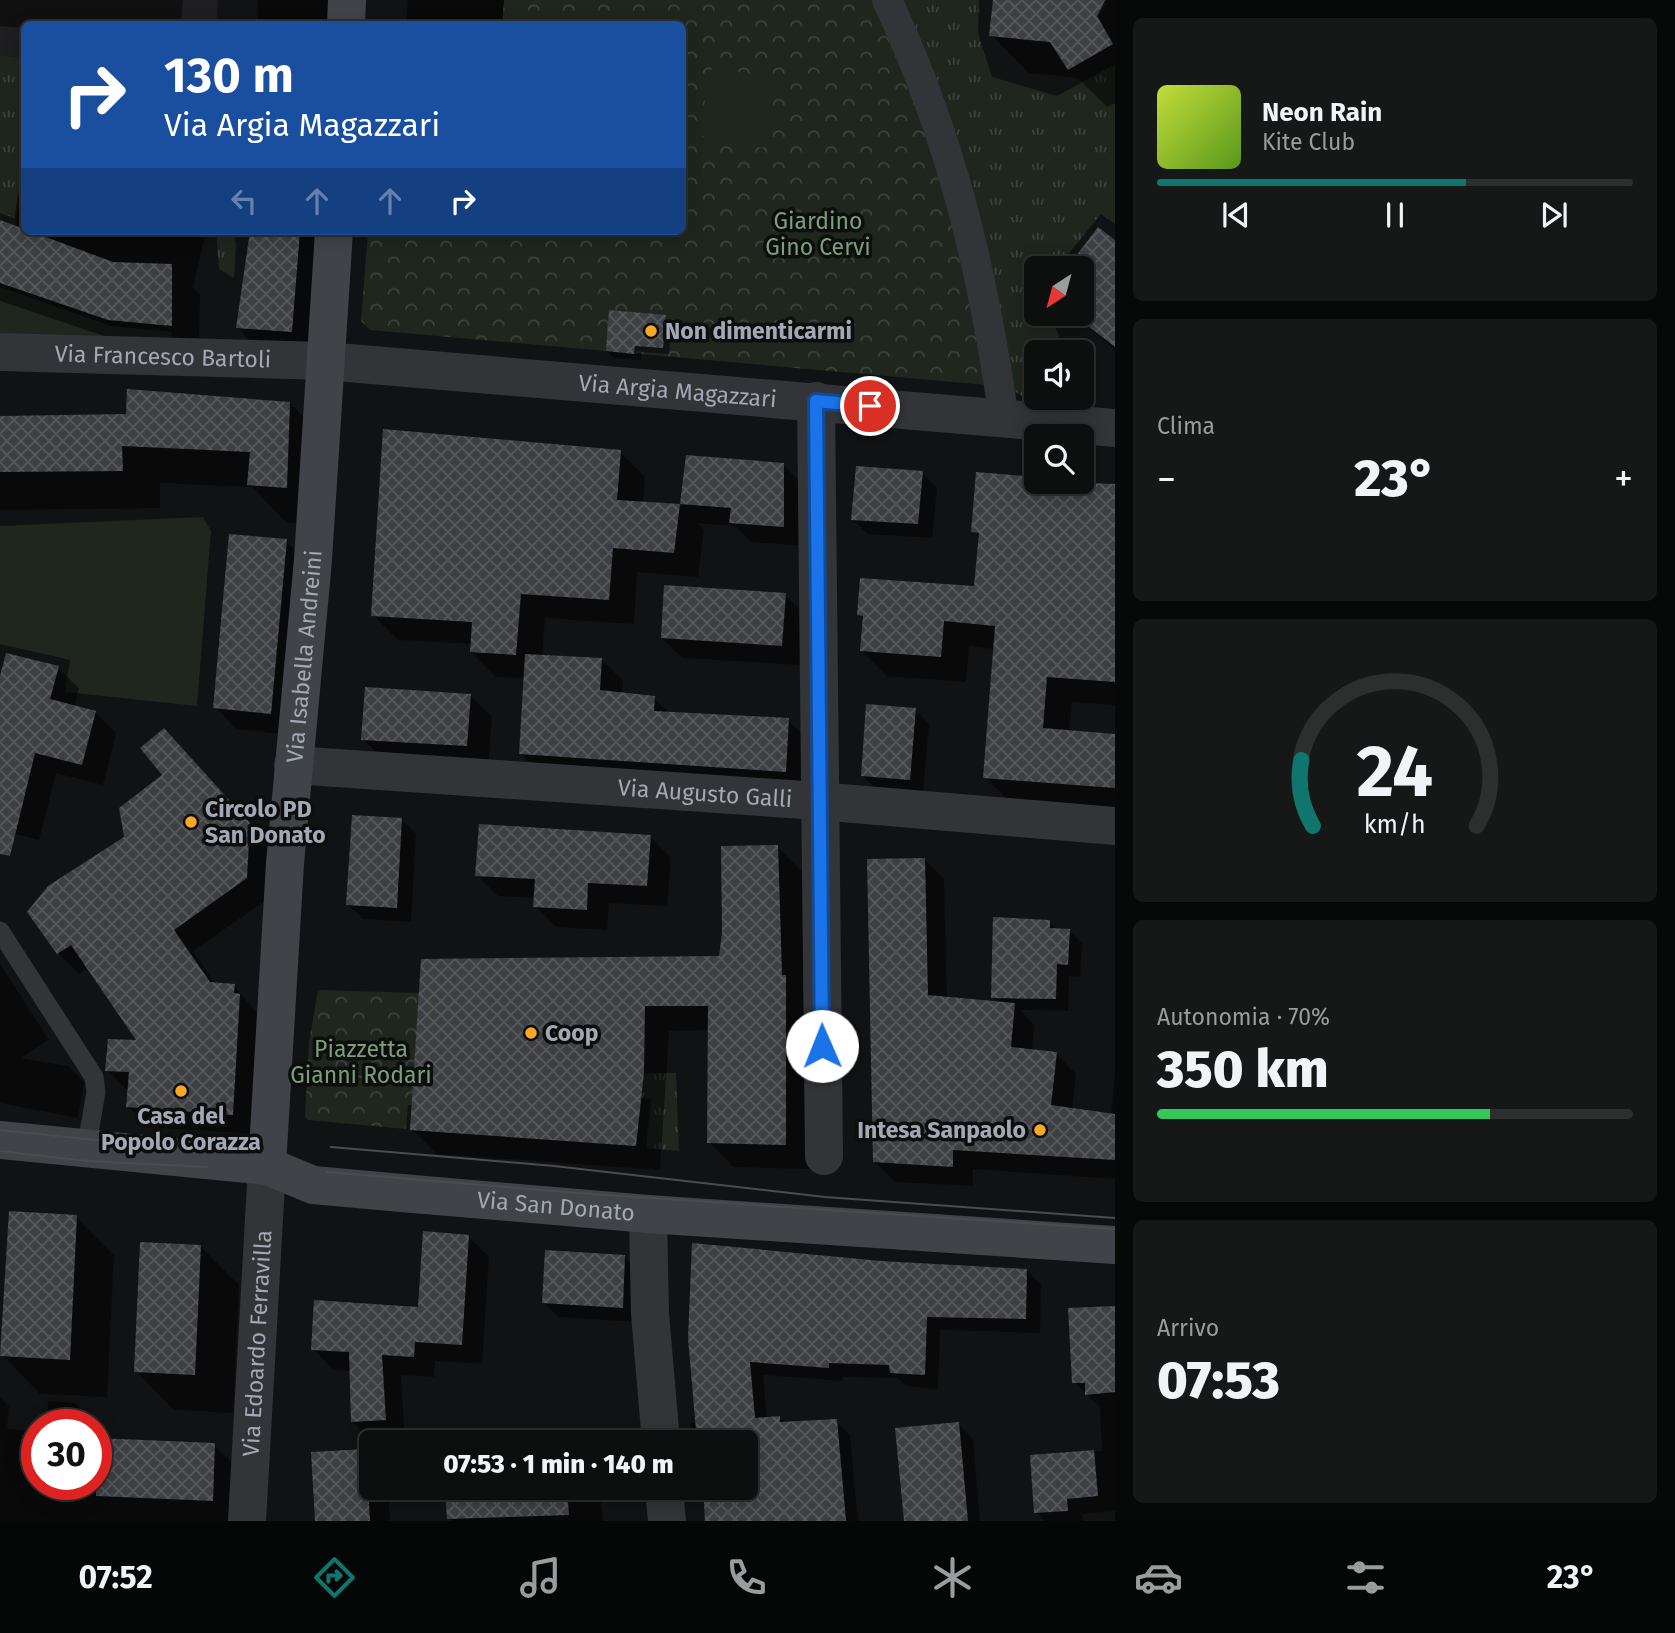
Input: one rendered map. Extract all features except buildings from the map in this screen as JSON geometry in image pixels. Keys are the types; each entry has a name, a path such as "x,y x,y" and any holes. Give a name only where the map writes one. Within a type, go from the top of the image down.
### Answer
{"main road":[{"path":"346,21 347,0"},
{"name":"Via Isabella Andreini","path":"267,1166 293,765 313,560 334,235"},
{"name":"Via San Donato","path":"0,1140 267,1166 313,1185 648,1214 1115,1245"}],"street":[{"path":"887,0 927,92 963,203 979,267 1004,419"},
{"name":"Via Francesco Bartoli","path":"0,352 325,360"},
{"name":"Via Argia Magazzari","path":"325,360 1115,428"},
{"path":"816,401 818,801 824,1156"},
{"name":"Via Augusto Galli","path":"293,765 818,801 1115,826"},
{"name":"Via Edoardo Ferravilla","path":"247,1521 267,1166"},
{"path":"648,1214 650,1314 660,1430"},
{"path":"665,1500 667,1521"}],"lane":[{"path":"0,932 94,1077 96,1092 86,1150"}],"shaded area":[{"path":"0,0 218,0 216,21 21,21 21,183 14,218 0,213"}],"green space":[{"name":"Giardino Gino Cervi","path":"504,0 876,0 891,30 958,228 987,385 370,330 361,321 368,235 686,235 686,21 502,21"},
{"path":"899,0 979,0 978,33 992,77 1057,96 1115,64 1115,224 1101,214 1067,256 1024,256 1024,326 1055,326 1060,340 1024,340 1024,397 1012,390"},
{"path":"0,56 21,58 21,183 14,218 0,213"},
{"path":"712,67 777,80 763,148 698,135"},
{"path":"216,235 234,235 234,278 219,269"},
{"path":"0,287 111,326 172,332 170,345 0,336"},
{"path":"203,517 211,531 197,706 65,692 70,660 0,644 0,526"},
{"name":"Piazzetta Gianni Rodari","path":"318,990 420,993 412,1105 408,1105 406,1129 308,1120 305,1117 309,1042"},
{"path":"644,1073 676,1073 679,1151 646,1148 651,1099 641,1098"}],"tram line":[{"path":"0,1130 95,1140 242,1141"},
{"path":"331,1147 554,1166 825,1197 1115,1218"},
{"path":"0,1151 87,1161 207,1167"},
{"path":"327,1172 577,1193 1115,1229"}],"place":[{"name":"Non dimenticarmi","path":"651,331"},
{"name":"Circolo PD San Donato","path":"191,822"},
{"name":"Coop","path":"531,1033"},
{"name":"Casa del Popolo Corazza","path":"181,1091"},
{"name":"Intesa Sanpaolo","path":"1040,1130"}],"route":[{"path":"822,1046 816,401 870,406"}]}
